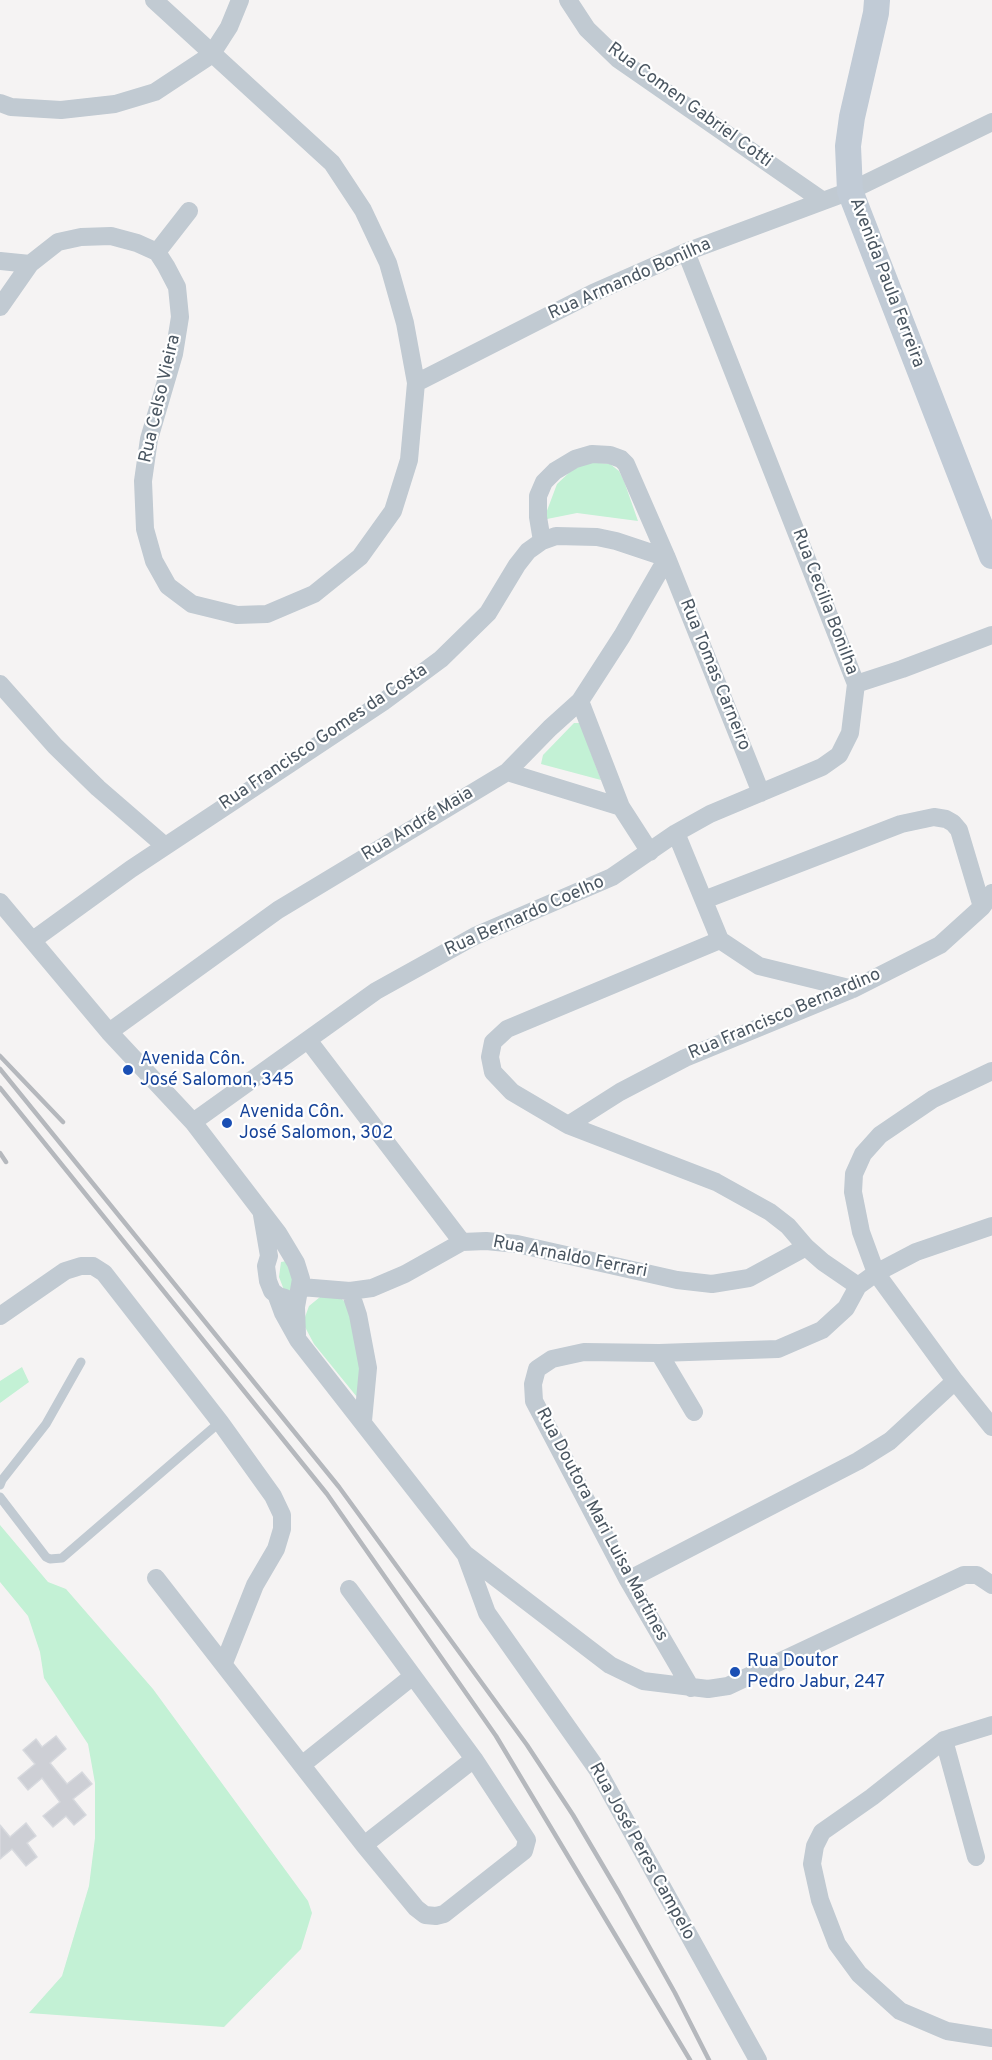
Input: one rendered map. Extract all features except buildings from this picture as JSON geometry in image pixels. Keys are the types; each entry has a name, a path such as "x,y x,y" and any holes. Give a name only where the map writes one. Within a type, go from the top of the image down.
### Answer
{"main road":[{"name":"Avenida Paula Ferreira","path":"877,0 852,117 848,146 850,191 986,523 992,556"}],"street":[{"name":"Rua Celso Vieira","path":"154,0 211,55 332,163 363,210 388,263 405,323 416,383 409,460 393,511 360,557 314,594 267,614 237,615 192,604 168,586 154,561 146,530 143,481 148,439 174,354 180,317 177,287 157,252"},
{"path":"0,104 61,110 115,104 155,92 211,55 229,27 240,0"},
{"name":"Rua Comen Gabriel Cotti","path":"568,0 587,29 618,59 823,201"},
{"name":"Rua Armando Bonilha","path":"416,383 593,293 686,252 850,191 992,122"},
{"path":"0,307 30,264 58,242 81,237 111,236 138,243 157,252 189,211"},
{"name":"Rua Cecilia Bonilha","path":"650,852 710,813 822,767 839,755 850,733 856,684 686,252"},
{"path":"0,261 30,264"},
{"name":"Rua Tomas Carneiro","path":"542,541 537,517 538,495 544,482 555,471 575,459 592,454 610,455 621,459 626,464 667,558 761,793"},
{"path":"542,541 556,536 597,537 667,558"},
{"name":"Rua Francisco Gomes da Costa","path":"33,940 165,846 383,702 441,659 488,613 517,565 528,551 542,541"},
{"name":"Rua André Maia","path":"109,1032 278,910 507,772 580,701 622,636 667,558"},
{"path":"856,684 992,635"},
{"path":"0,684 55,746 98,788 165,846"},
{"path":"580,701 621,807 650,852"},
{"path":"507,772 621,807"},
{"path":"704,900 901,824 934,817 953,823 959,831 987,900"},
{"path":"676,833 720,940 759,966 853,989"},
{"name":"Rua Bernardo Coelho","path":"193,1122 376,991 465,941 612,877 650,852"},
{"name":"Rua Francisco Bernardino","path":"568,1125 620,1092 685,1058 853,989 940,945 987,900"},
{"path":"0,902 109,1032 193,1122 261,1214 278,1233 299,1269 300,1290 295,1319 298,1340"},
{"path":"720,940 507,1029 493,1042 490,1057 493,1072 512,1092 568,1125 716,1182 770,1212 788,1226 823,1262 858,1287"},
{"path":"308,1040 462,1242"},
{"path":"992,1071 933,1099 880,1135 863,1154 854,1174 853,1192 861,1232 876,1273 955,1381 992,1427"},
{"path":"261,1214 269,1256 267,1272 270,1286 298,1340 465,1554 610,1665 643,1681 691,1688 708,1689 728,1686 964,1575 977,1575 992,1585"},
{"name":"Rua Doutora Mari Luisa Martines","path":"691,1688 628,1580 534,1401 533,1384 537,1369 552,1359 584,1352 659,1353 778,1348 822,1330 846,1308 858,1287 876,1273 916,1252 992,1226"},
{"name":"Rua Arnaldo Ferrari","path":"300,1290 350,1291 372,1288 405,1274 462,1242 486,1241 517,1244 677,1280 712,1284 749,1278 806,1247"},
{"path":"269,1256 279,1253 292,1256"},
{"path":"0,1316 65,1271 81,1266 93,1266 104,1273 220,1422 273,1496 282,1515 282,1529 276,1549 255,1585 224,1663"},
{"path":"276,1294 290,1298 300,1290"},
{"path":"350,1291 358,1315 368,1368 363,1421"},
{"path":"659,1353 694,1412"},
{"path":"628,1580 858,1461 890,1442 955,1381"},
{"name":"Rua José Peres Campelo","path":"465,1554 488,1613 597,1769 758,2060"},
{"path":"156,1578 364,1845 416,1908 425,1915 436,1916 452,1910 524,1851 527,1845 524,1833 474,1759 350,1589"},
{"path":"303,1764 413,1676"},
{"path":"992,1725 944,1740 872,1797 822,1832 815,1846 812,1864 819,1900 837,1944 859,1974 900,2011 947,2031 992,2038"},
{"path":"944,1740 976,1857"},
{"path":"364,1845 474,1759"}],"lane":[{"path":"0,1485 46,1424 81,1362"},
{"path":"0,1497 46,1557 62,1558 220,1422"}],"green space":[{"path":"589,462 610,464 619,471 638,521 577,513 547,519 545,516 557,484 572,470"},
{"path":"574,723 580,723 601,780 541,764 543,755"},
{"path":"287,1261 295,1273 292,1292 284,1290 279,1277 281,1262"},
{"path":"320,1297 341,1298 351,1308 360,1336 361,1402 314,1344 305,1327 305,1317 309,1306"},
{"path":"22,1367 29,1382 0,1403 0,1381"},
{"path":"0,1525 48,1582 66,1589 153,1689 308,1901 312,1913 301,1949 224,2027 29,2013 62,1976 89,1886 95,1838 95,1783 88,1744 44,1678 40,1652 28,1616 0,1582"}],"railway":[{"path":"0,1056 63,1122"},
{"path":"0,1069 339,1487 527,1745 573,1815 619,1893 675,1993 709,2060"},
{"path":"0,1088 327,1494 496,1736 690,2060"},
{"path":"0,1153 6,1162"}],"place":[{"name":"Avenida Côn. José Salomon, 345","path":"128,1070"},
{"name":"Avenida Côn. José Salomon, 302","path":"227,1123"},
{"name":"Rua Doutor Pedro Jabur, 247","path":"735,1672"}]}
